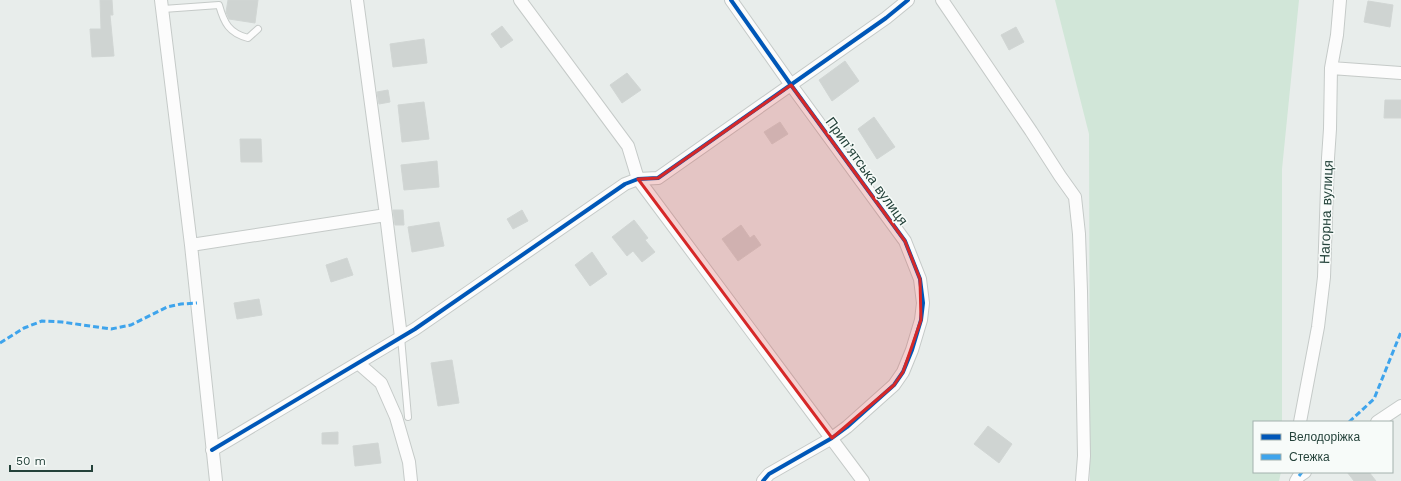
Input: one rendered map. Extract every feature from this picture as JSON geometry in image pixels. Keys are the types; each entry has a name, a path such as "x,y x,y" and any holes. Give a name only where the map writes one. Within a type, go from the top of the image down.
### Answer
{"street":[{"path":"357,0 401,337"},
{"path":"520,0 628,146 638,179 863,481"},
{"name":"Прип’ятська вулиця","path":"731,0 905,241 920,279 923,303 921,320 912,350 903,372 894,385 832,438 769,474 763,481"},
{"path":"212,450 415,329 625,184 638,179 658,178 886,18 908,0"},
{"path":"942,0 1075,197 1079,234 1081,291 1084,456 1082,481"},
{"name":"Нагорна вулиця","path":"1300,421 1318,327 1324,277 1331,68 1337,35 1340,0"},
{"path":"162,4 191,245 216,481"},
{"path":"1331,68 1401,73"},
{"path":"191,245 386,215"},
{"path":"358,363 381,383 396,417 409,462 411,481"},
{"path":"1378,421 1401,406"},
{"path":"1296,481 1299,476 1304,473"}],"lane":[{"path":"162,4 219,5 223,20 236,35 248,38 258,29"},
{"path":"401,337 408,417"}],"highlighted area":[{"path":"791,85 905,241 920,279 921,320 903,372 894,385 832,438 638,179 658,178"}],"green space":[{"path":"1055,0 1299,0 1282,169 1282,421 1253,421 1253,473 1281,473 1279,481 1090,481 1089,134"}],"building":[{"path":"100,0 112,0 113,15 110,15 114,56 92,57 90,29 101,29"},
{"path":"228,0 258,0 255,23 229,19 226,12"},
{"path":"1368,1 1393,5 1390,27 1364,22"},
{"path":"502,26 513,40 501,48 491,34"},
{"path":"1016,27 1024,42 1009,50 1001,35"},
{"path":"424,39 427,63 393,67 390,44"},
{"path":"845,61 859,81 832,101 819,80"},
{"path":"627,73 641,90 622,103 610,85"},
{"path":"388,90 390,102 379,104 377,92"},
{"path":"1385,100 1401,100 1401,118 1384,118"},
{"path":"424,102 429,139 402,142 398,105"},
{"path":"874,117 895,147 877,159 858,129"},
{"path":"780,122 788,134 772,144 764,132"},
{"path":"240,139 261,139 262,162 241,162"},
{"path":"437,161 439,187 404,190 401,165"},
{"path":"393,210 403,210 404,225 395,225"},
{"path":"522,210 528,221 513,229 507,219"},
{"path":"634,220 648,238 645,240 655,252 642,262 633,251 627,256 612,237"},
{"path":"439,222 444,246 412,252 408,227"},
{"path":"741,225 750,238 754,235 761,245 738,261 722,239"},
{"path":"592,252 607,274 590,286 575,265"},
{"path":"347,258 353,275 331,282 326,265"},
{"path":"259,299 262,315 237,319 234,303"},
{"path":"452,360 459,403 438,406 431,363"},
{"path":"988,426 1012,444 999,463 974,444"},
{"path":"338,432 338,444 322,444 322,433"},
{"path":"378,443 381,463 355,466 353,446"},
{"path":"1348,473 1370,473 1376,481 1354,481"}],"marked path":[{"path":"0,343 24,328 42,321 62,322 111,329 131,325 167,307 197,303"},
{"path":"1350,421 1374,399 1401,332"}],"cycle path":[{"path":"731,0 905,241 920,279 923,303 921,320 912,350 903,372 894,385 847,427 832,438 769,474 763,481"},
{"path":"212,450 415,329 625,184 638,179 658,178 886,18 908,0"}]}
